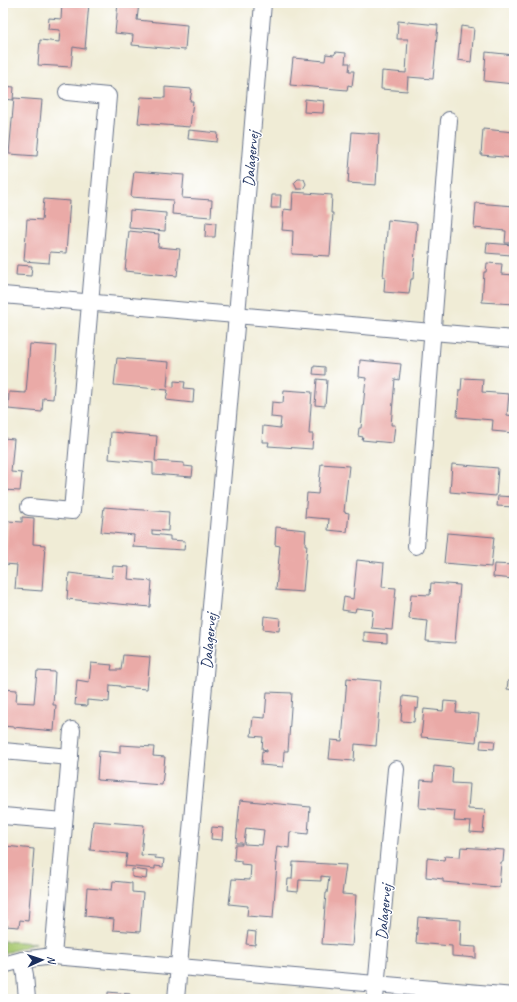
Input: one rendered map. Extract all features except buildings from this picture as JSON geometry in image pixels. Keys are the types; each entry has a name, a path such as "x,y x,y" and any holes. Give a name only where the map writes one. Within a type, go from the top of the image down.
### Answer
{"street":[{"name":"Dalagervej","path":"176,999 237,315 263,3"},
{"path":"29,507 72,511 108,96 68,92"},
{"path":"416,546 434,332 449,120"},
{"path":"3,295 514,339"},
{"path":"53,956 72,730"},
{"path":"3,751 70,758"},
{"name":"Dalagervej","path":"376,991 396,769"},
{"path":"3,816 64,821"},
{"path":"3,965 22,960 53,956 179,967 376,991 514,996"},
{"path":"22,960 27,999"}],"green space":[{"path":"3,941 36,943 3,954"}]}
